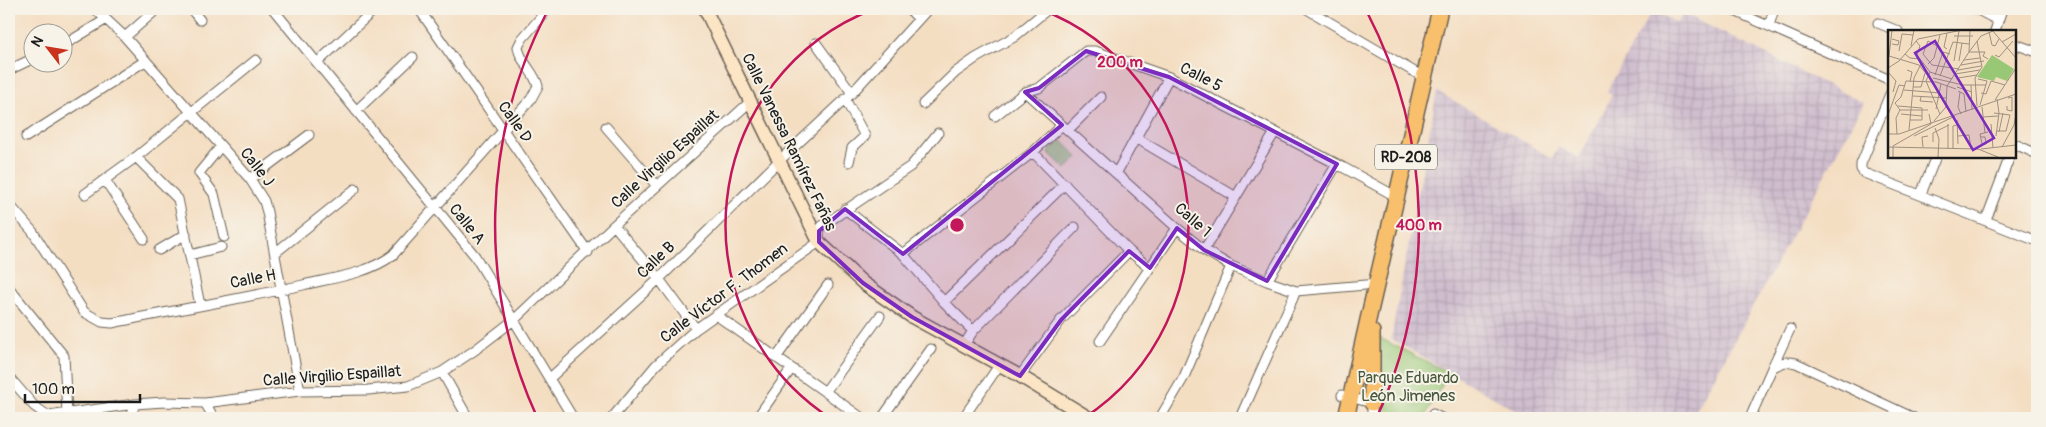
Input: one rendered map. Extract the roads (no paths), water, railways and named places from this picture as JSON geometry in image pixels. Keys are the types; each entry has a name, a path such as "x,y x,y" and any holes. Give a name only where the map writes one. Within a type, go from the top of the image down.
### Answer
{"main road":[{"name":"RD-208","path":"1336,418 1347,396 1372,305 1440,9"},
{"path":"1372,305 1372,411"},
{"name":"RD-208","path":"1346,418 1347,396"}],"street":[{"name":"Calle J","path":"95,9 125,37 192,112 250,179 264,201 300,391"},
{"path":"125,37 157,9"},
{"path":"191,9 200,20"},
{"name":"Calle A","path":"273,9 475,256 573,418"},
{"path":"318,62 376,9"},
{"name":"Calle D","path":"419,9 588,252"},
{"name":"Calle H","path":"9,204 33,232 84,312 102,322 112,323 282,289 350,274 384,262 393,255 436,209 531,99 538,86 536,80 521,59 518,47 522,38 548,9"},
{"name":"Calle Vanessa Ramírez Fañas","path":"705,9 819,242 863,283 912,316 1000,364 1089,418"},
{"path":"909,9 919,18"},
{"name":"Calle B","path":"550,378 659,279 780,160 849,96 928,9"},
{"path":"922,104 956,72 976,58 1014,37 1048,9"},
{"path":"1307,9 1423,77"},
{"path":"1730,9 1888,79"},
{"path":"1769,26 1774,9"},
{"path":"1976,9 1997,20"},
{"path":"1995,30 2002,9"},
{"path":"72,40 105,20"},
{"path":"1878,23 1896,30"},
{"path":"816,43 849,96 865,136 852,148 848,162"},
{"path":"2016,44 2037,52"},
{"name":"Calle 5","path":"995,116 1025,92 1039,88 1086,51 1095,52 1169,77 1397,197"},
{"path":"356,111 413,57"},
{"path":"26,137 145,60"},
{"path":"85,194 136,156 256,60"},
{"path":"9,70 22,64"},
{"path":"1117,172 1169,77"},
{"name":"Calle 1","path":"1025,92 1117,172 1177,228 1204,250 1231,266 1267,282 1296,291 1377,284"},
{"path":"903,254 1101,97"},
{"path":"1888,99 1861,164 1861,169 1864,173 2037,241"},
{"name":"Calle Virgilio Espaillat","path":"9,377 34,406 47,417 135,404 164,402 205,403 300,391 368,390 408,386 442,372 514,319 751,101"},
{"path":"606,127 657,186"},
{"path":"1204,250 1275,132"},
{"path":"819,242 819,231 822,226 845,208 911,166 938,133"},
{"path":"250,179 309,135"},
{"path":"1136,138 1236,198"},
{"path":"2016,144 2037,154"},
{"path":"221,146 199,173 214,194 224,237"},
{"path":"1033,152 1129,251 1150,268"},
{"path":"136,156 178,199 200,305"},
{"path":"1921,194 1935,158"},
{"path":"1986,220 2009,158"},
{"path":"1267,282 1337,164"},
{"path":"105,180 144,239"},
{"path":"944,302 1065,184"},
{"path":"275,253 355,189"},
{"path":"845,208 903,254 944,302 973,331"},
{"path":"614,225 659,279 696,329"},
{"path":"964,345 973,331 1075,227"},
{"path":"1100,341 1177,228"},
{"path":"159,250 186,234"},
{"name":"Calle Víctor F. Thomen","path":"612,418 656,365 696,329 819,242"},
{"path":"190,256 221,247"},
{"path":"1020,376 1062,320 1129,251"},
{"path":"1160,418 1184,378 1231,266"},
{"path":"776,358 828,285"},
{"path":"9,288 64,356 67,414"},
{"path":"1240,418 1296,291"},
{"path":"716,315 860,418"},
{"path":"826,392 880,316"},
{"path":"1750,418 1776,365 1790,329"},
{"path":"882,418 931,349"},
{"path":"1776,365 1796,363 1914,418"},
{"path":"962,418 1000,364"},
{"path":"757,418 791,369"},
{"path":"442,372 468,418"},
{"path":"1347,396 1372,411"},
{"path":"205,403 214,418"},
{"path":"130,418 135,404"}],"park label":[{"name":"Parque Eduardo León Jimenes","path":"1408,387"}]}
